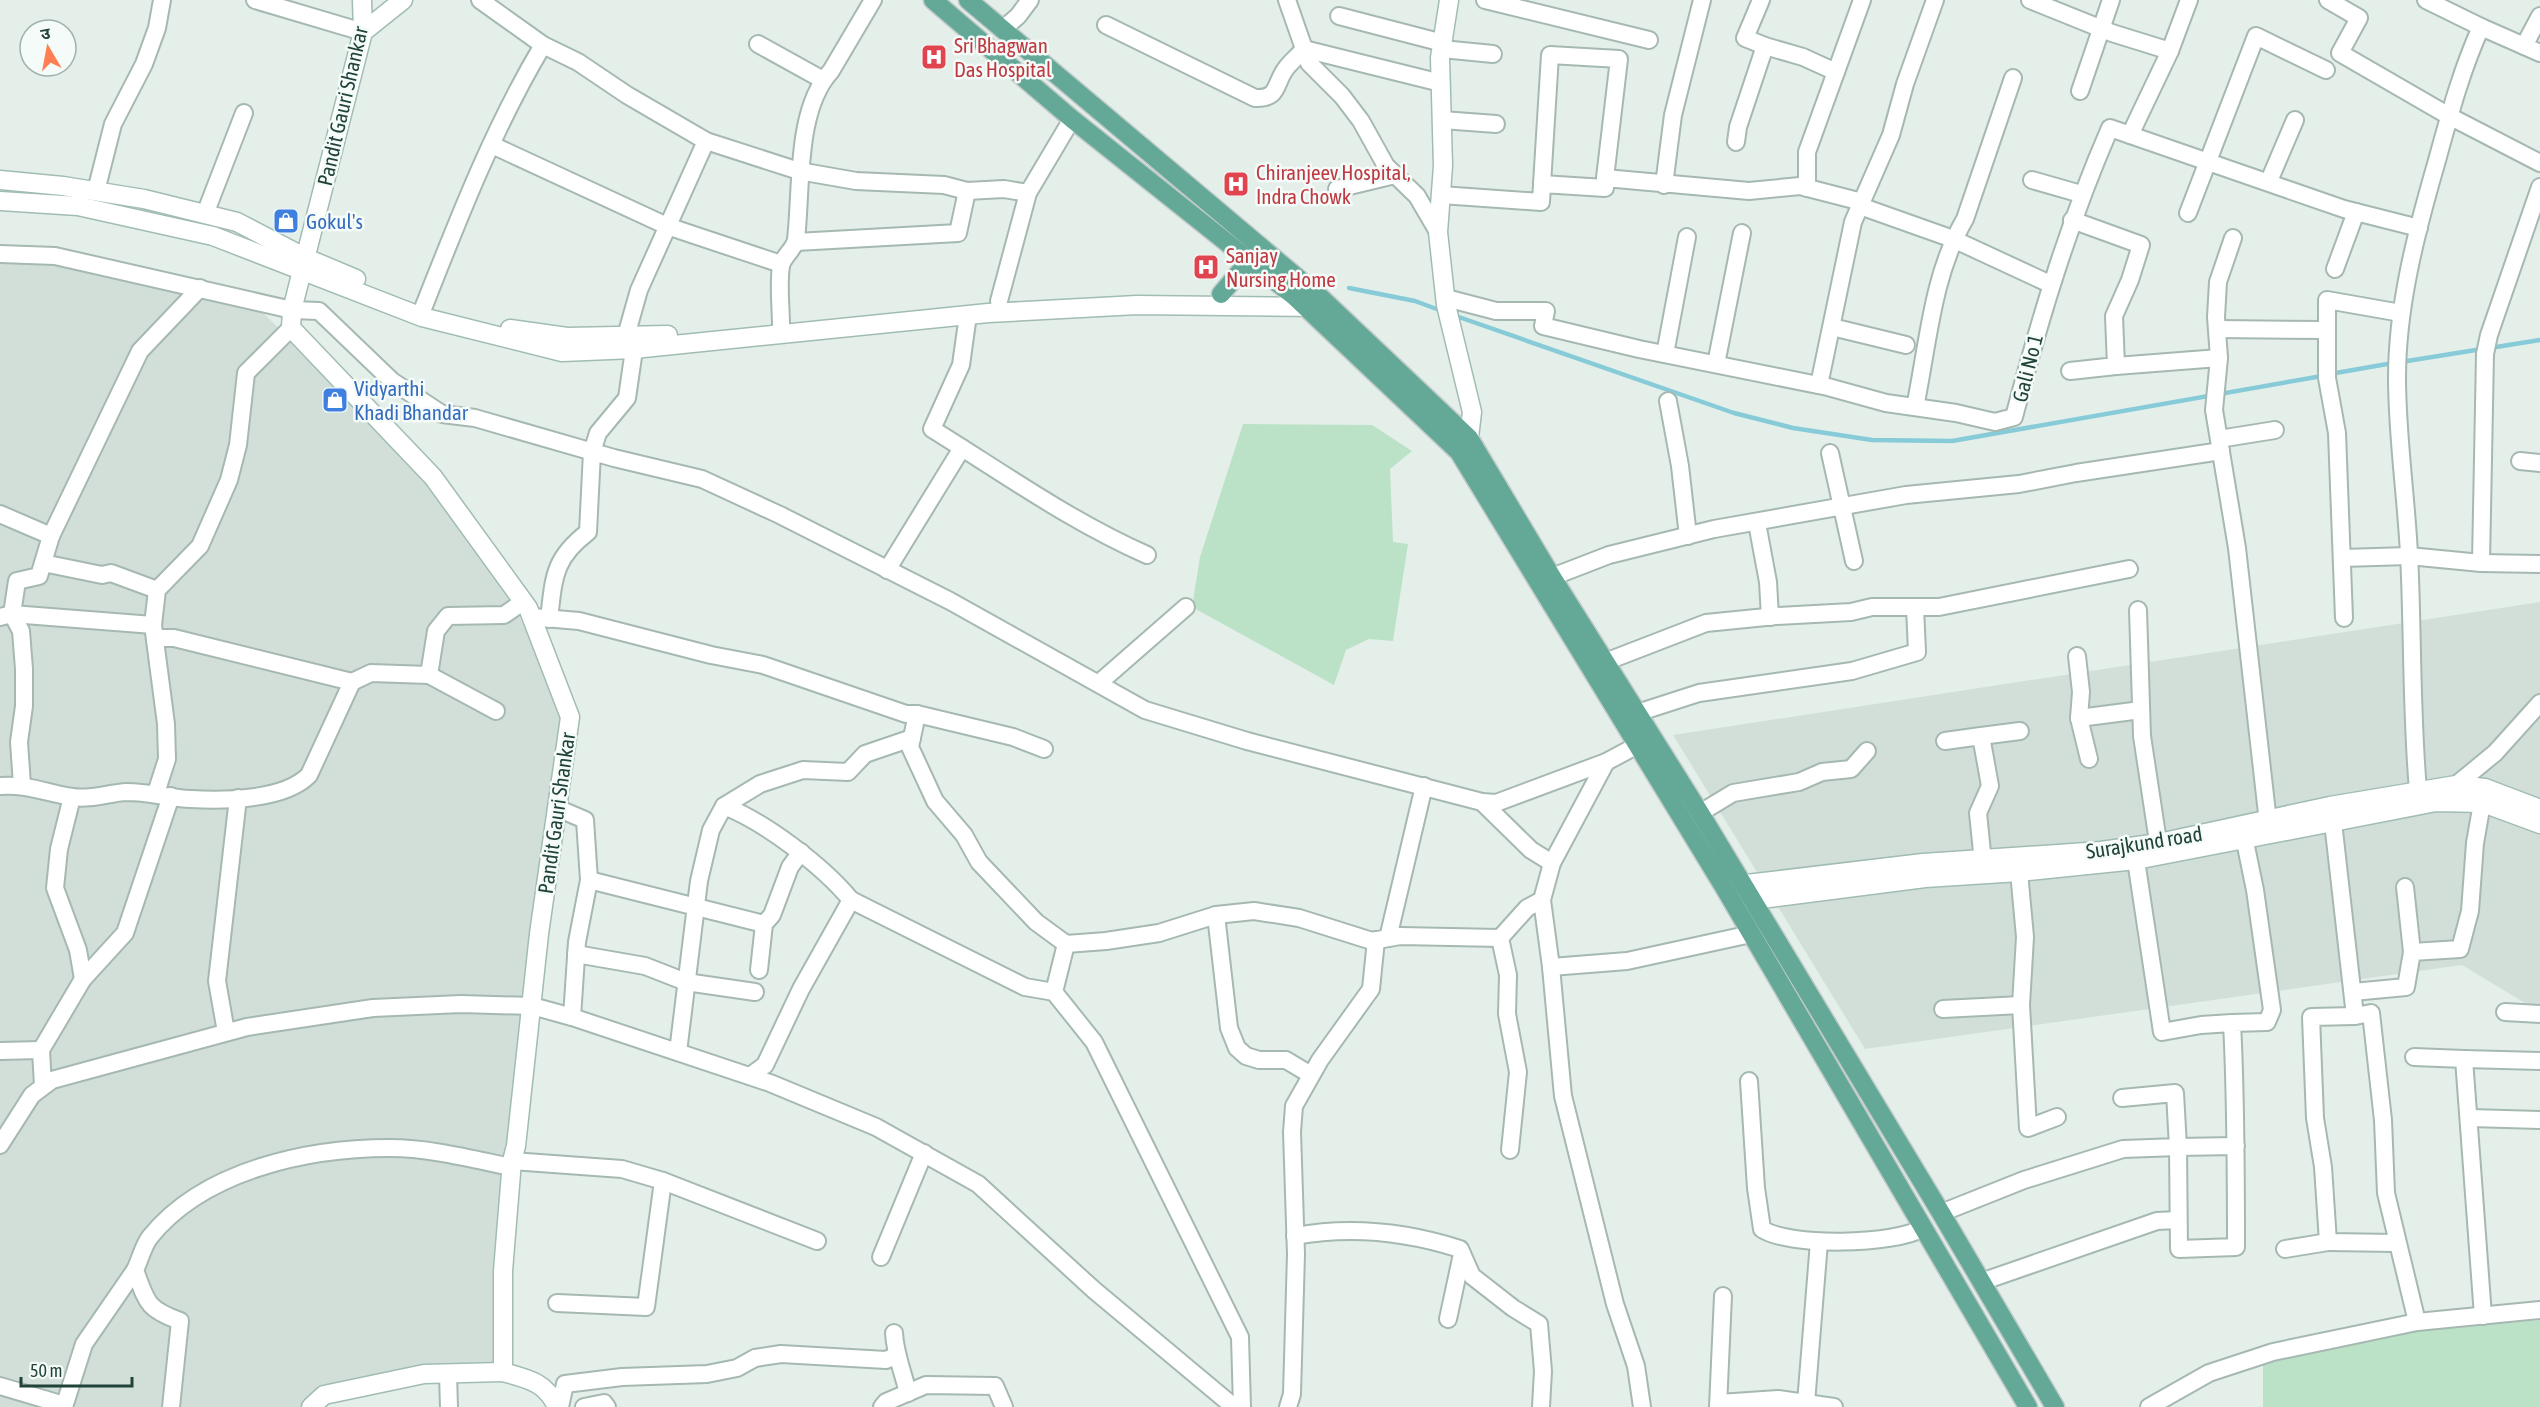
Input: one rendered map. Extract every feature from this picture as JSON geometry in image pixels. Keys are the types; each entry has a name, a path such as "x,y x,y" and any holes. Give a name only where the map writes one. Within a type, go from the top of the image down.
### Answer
{"main road":[{"path":"933,0 1071,119 1249,261 1312,302"},
{"path":"968,0 1312,302 1464,445 1552,577 1637,713 1645,741 1700,813 1751,934 2028,1407"},
{"path":"1221,294 1249,261"},
{"path":"1464,445 1645,741 1733,891"},
{"path":"1752,899 2055,1407"},
{"path":"1924,1230 1943,1216"}],"street":[{"path":"96,191 113,124 144,64 157,28 162,0"},
{"path":"255,0 363,32 403,0"},
{"name":"Pandit Gauri Shankar","path":"362,0 363,32 292,310 291,328 433,477 535,613 570,717 512,1164 503,1271 503,1372"},
{"path":"480,0 543,45 578,62 627,95 706,141 799,171 856,181 944,185 967,190 1004,189 1029,193"},
{"path":"781,326 782,264 796,242 799,171 807,123 823,80 831,71 873,0"},
{"path":"1003,29 1018,16 1030,0"},
{"path":"1287,0 1309,63 1342,96 1361,122 1386,166 1417,196 1438,232"},
{"path":"1449,0 1442,46 1441,195 1438,232 1446,298 1472,412 1464,445"},
{"path":"1485,0 1649,40"},
{"path":"1664,185 1673,114 1702,0"},
{"path":"1761,0 1745,38 1803,57 1836,72"},
{"path":"1807,188 1807,152 1824,111 1862,0"},
{"path":"1819,385 1853,222 1891,135 1905,84 1935,0"},
{"path":"2031,0 2101,28 2170,51"},
{"path":"2080,91 2111,0"},
{"path":"2130,135 2170,51 2189,0"},
{"path":"2328,0 2359,18 2340,53 2449,116 2540,162"},
{"path":"2426,0 2540,53"},
{"path":"1339,16 1442,46 1493,54"},
{"path":"2524,46 2540,16"},
{"path":"1106,25 1255,98 1267,98 1273,94 1286,68 1304,49"},
{"path":"2233,238 2218,282 2219,358 2215,393 2220,445 2237,548 2269,827 2333,822 2419,797 2412,716 2409,556 2398,365 2401,313 2419,228 2449,116 2463,68 2481,27"},
{"path":"2188,213 2256,36 2326,70"},
{"path":"758,44 823,80"},
{"path":"424,306 470,189 520,82 543,45"},
{"path":"1736,142 1746,99 1764,46"},
{"path":"1304,49 1441,83"},
{"path":"1441,195 1541,202 1542,184 1550,55 1619,59 1605,188 1542,184"},
{"path":"1915,407 1935,300 1953,239 1965,219 2013,78"},
{"path":"205,214 244,113"},
{"path":"999,301 1029,193 1071,119"},
{"path":"1442,120 1496,124"},
{"path":"2269,181 2295,120"},
{"name":"Gali No 1","path":"1446,298 1496,311 1546,310 1544,326 1665,354 1819,385 1886,403 1995,422 2014,417 2050,284 2081,194 2110,128 2356,212 2419,228"},
{"path":"535,613 569,547 588,532 592,452 598,433 627,398 639,290 706,141"},
{"path":"492,145 667,226 782,264"},
{"path":"1337,189 1395,175"},
{"path":"1605,178 1664,185 1749,190 1807,188 1861,204 1953,239 2050,284"},
{"path":"0,180 144,199 237,222 304,265 422,317 562,352 632,340 781,326 999,301 1138,292 1221,294 1312,302"},
{"path":"2032,180 2081,194"},
{"path":"2481,563 2486,347 2540,187"},
{"path":"796,242 958,233 967,190"},
{"path":"0,201 78,206 213,236 424,306 492,326 567,337 632,340 1137,305 1312,302"},
{"path":"2335,268 2356,212"},
{"path":"2072,220 2141,245 2130,280 2114,316 2116,366"},
{"path":"231,243 237,222"},
{"path":"1716,363 1742,233"},
{"path":"1665,354 1687,237"},
{"path":"0,254 56,256 292,310 319,311 392,381 442,414 475,418 592,452 702,479 887,570 1145,710 1247,741 1482,802 1496,803 1606,762 1645,741"},
{"path":"6,615 17,581 39,576 51,536 140,351 200,288"},
{"path":"2344,618 2337,434 2327,373 2327,300 2401,313"},
{"path":"968,315 961,365 932,429 1097,533 1147,555"},
{"path":"1832,327 1906,345"},
{"path":"43,1086 41,1050 83,978 125,933 164,795 166,724 154,631 157,590 200,546 229,480 238,445 246,374 291,328"},
{"path":"2217,329 2326,330"},
{"path":"2070,371 2219,358"},
{"path":"1668,401 1680,466 1688,536"},
{"path":"1552,577 1609,555 1688,536 1906,495 2019,484 2220,445 2275,430"},
{"path":"887,570 962,448"},
{"path":"1830,453 1854,561"},
{"path":"2520,461 2540,463"},
{"path":"0,514 51,536"},
{"path":"1757,523 1768,582 1770,617"},
{"path":"2342,558 2409,556 2481,563 2540,564"},
{"path":"43,563 102,574 111,573 157,590"},
{"path":"1605,662 1706,623 1851,612 1872,606 1939,607 2129,570"},
{"path":"1099,683 1186,607"},
{"path":"1637,713 1699,693 1852,670 1917,652 1915,607"},
{"path":"2138,610 2142,736 2160,849"},
{"path":"429,675 436,631 448,616 535,613 579,621 657,642 763,665 906,714 917,714 1013,737 1044,749"},
{"path":"6,615 154,631 352,682 371,673 429,675 496,711"},
{"path":"6,615 21,631 24,669 24,706 19,742 22,785"},
{"path":"2077,656 2081,692 2079,718 2089,759"},
{"path":"0,786 22,785 72,797 96,797 125,792 188,799 238,798 299,786 309,775 352,682"},
{"path":"2455,793 2540,703"},
{"path":"2079,718 2141,710"},
{"path":"917,714 910,747 935,801 964,835 979,862 1036,922 1066,944 1159,933 1216,915 1254,911 1299,918 1382,939 1500,938 1527,908 1542,900"},
{"path":"1945,741 2020,731"},
{"path":"1982,736 1990,786 1978,813 1983,866"},
{"path":"678,1052 699,881 711,830 724,806 760,784 802,770 848,772 866,754 912,738"},
{"path":"1700,813 1733,793 1799,782 1822,772 1851,769 1867,751"},
{"path":"1606,762 1552,863 1542,900 1551,967 1563,1096 1615,1304 1636,1366 1642,1407"},
{"path":"1288,1407 1292,1394 1295,1236 1294,1106 1311,1075 1371,989 1382,939 1424,786"},
{"name":"Surajkund road","path":"1733,891 1924,871 2018,865 2135,853 2419,797 2455,793 2484,796 2540,808"},
{"path":"2412,952 2460,949 2470,911 2475,843 2484,796 2540,824"},
{"path":"72,797 59,849 55,888 78,950 83,978"},
{"path":"226,1032 217,981 238,798"},
{"path":"1482,802 1531,850 1552,863"},
{"path":"724,806 801,852 832,877 851,900 1025,987 1054,992 1094,1042 1240,1337 1242,1407"},
{"path":"557,808 585,820 590,880 576,954 572,1017"},
{"path":"2333,822 2355,1016"},
{"path":"2135,853 2162,1032 2201,1025 2267,1022 2272,1010 2255,890 2243,833"},
{"path":"759,970 764,924 772,915 790,867 801,852"},
{"path":"2018,865 2025,937 2021,1005 2028,1128 2057,1117"},
{"path":"1733,891 1752,899 1924,871"},
{"path":"590,880 697,905 764,924"},
{"path":"2353,992 2406,987 2412,952 2405,888"},
{"path":"750,1076 765,1065 801,989 851,900"},
{"path":"1216,915 1228,1028 1237,1048 1246,1056 1259,1060 1286,1060 1311,1075"},
{"path":"1551,967 1627,961 1751,934"},
{"path":"1500,938 1508,975 1507,1014 1518,1072 1510,1150"},
{"path":"1054,992 1066,944"},
{"path":"576,954 645,966 686,982 755,992"},
{"path":"0,1145 32,1095 52,1080 226,1032 373,1008 461,1004 532,1006 750,1076 876,1126 978,1184 1094,1290 1234,1407"},
{"path":"1944,1009 2021,1005"},
{"path":"2505,1012 2540,1014"},
{"path":"2328,1242 2323,1167 2315,1118 2311,1017 2355,1016 2371,1013 2383,1120 2386,1193 2416,1322"},
{"path":"2122,1098 2175,1093 2179,1249 2236,1247 2236,1146 2232,1023"},
{"path":"0,1051 41,1050"},
{"path":"2414,1057 2540,1061"},
{"path":"2464,1059 2483,1316"},
{"path":"1749,1081 1756,1188 1762,1229 1770,1234 1819,1242 1878,1240 1924,1230"},
{"path":"2470,1118 2540,1120"},
{"path":"1943,1216 2024,1180 2123,1149 2236,1146"},
{"path":"0,1386 64,1406 84,1344 135,1270 148,1239 177,1209 244,1173 292,1157 323,1152 391,1148 512,1164 622,1169 663,1181 818,1241"},
{"path":"882,1257 924,1154"},
{"path":"557,1303 646,1307 663,1181"},
{"path":"1981,1282 2157,1221 2178,1220"},
{"path":"1295,1236 1330,1230 1408,1236 1460,1249 1472,1276 1513,1308 1539,1324 1543,1371 1541,1407"},
{"path":"1806,1403 1819,1242"},
{"path":"2285,1249 2328,1242 2396,1243"},
{"path":"1448,1319 1462,1254"},
{"path":"135,1270 144,1296 155,1312 180,1321 171,1407"},
{"path":"1723,1296 1719,1405 1778,1399 1834,1407"},
{"path":"2149,1407 2209,1373 2273,1352 2416,1322 2540,1310"},
{"path":"894,1333 895,1356 902,1366 908,1393"},
{"path":"559,1407 565,1384 622,1377 706,1374 737,1368 756,1358 781,1354 886,1360 895,1356"},
{"path":"311,1407 324,1395 424,1374 503,1372 535,1381 550,1392 559,1407"},
{"path":"448,1374 449,1407"},
{"path":"882,1407 886,1402 926,1386 994,1386 1004,1407"},
{"path":"584,1407 604,1403 607,1407"}],"shaded area":[{"path":"0,254 249,300 394,436 484,547 570,717 537,959 503,1372 360,1387 311,1407 0,1407"},
{"path":"2540,602 2540,1012 2462,965 1865,1049 1673,735"}],"green space":[{"path":"1243,424 1372,425 1412,451 1390,469 1393,542 1408,544 1393,641 1369,639 1346,650 1334,685 1192,607 1200,557"},
{"path":"2540,1320 2540,1407 2263,1407 2263,1364 2428,1329"}],"waterway":[{"path":"1349,288 1415,301 1442,311"},
{"path":"1453,315 1734,413 1793,428 1872,440 1952,441 2322,376"},
{"path":"2490,348 2540,340"},
{"path":"2401,362 2482,349"},
{"path":"2330,374 2393,363"}],"place":[{"name":"Sri Bhagwan Das Hospital","path":"934,57"},
{"name":"Chiranjeev Hospital, Indra Chowk","path":"1236,184"},
{"name":"Gokul's","path":"286,221"},
{"name":"Sanjay Nursing Home","path":"1206,267"},
{"name":"Vidyarthi Khadi Bhandar","path":"335,400"}]}
